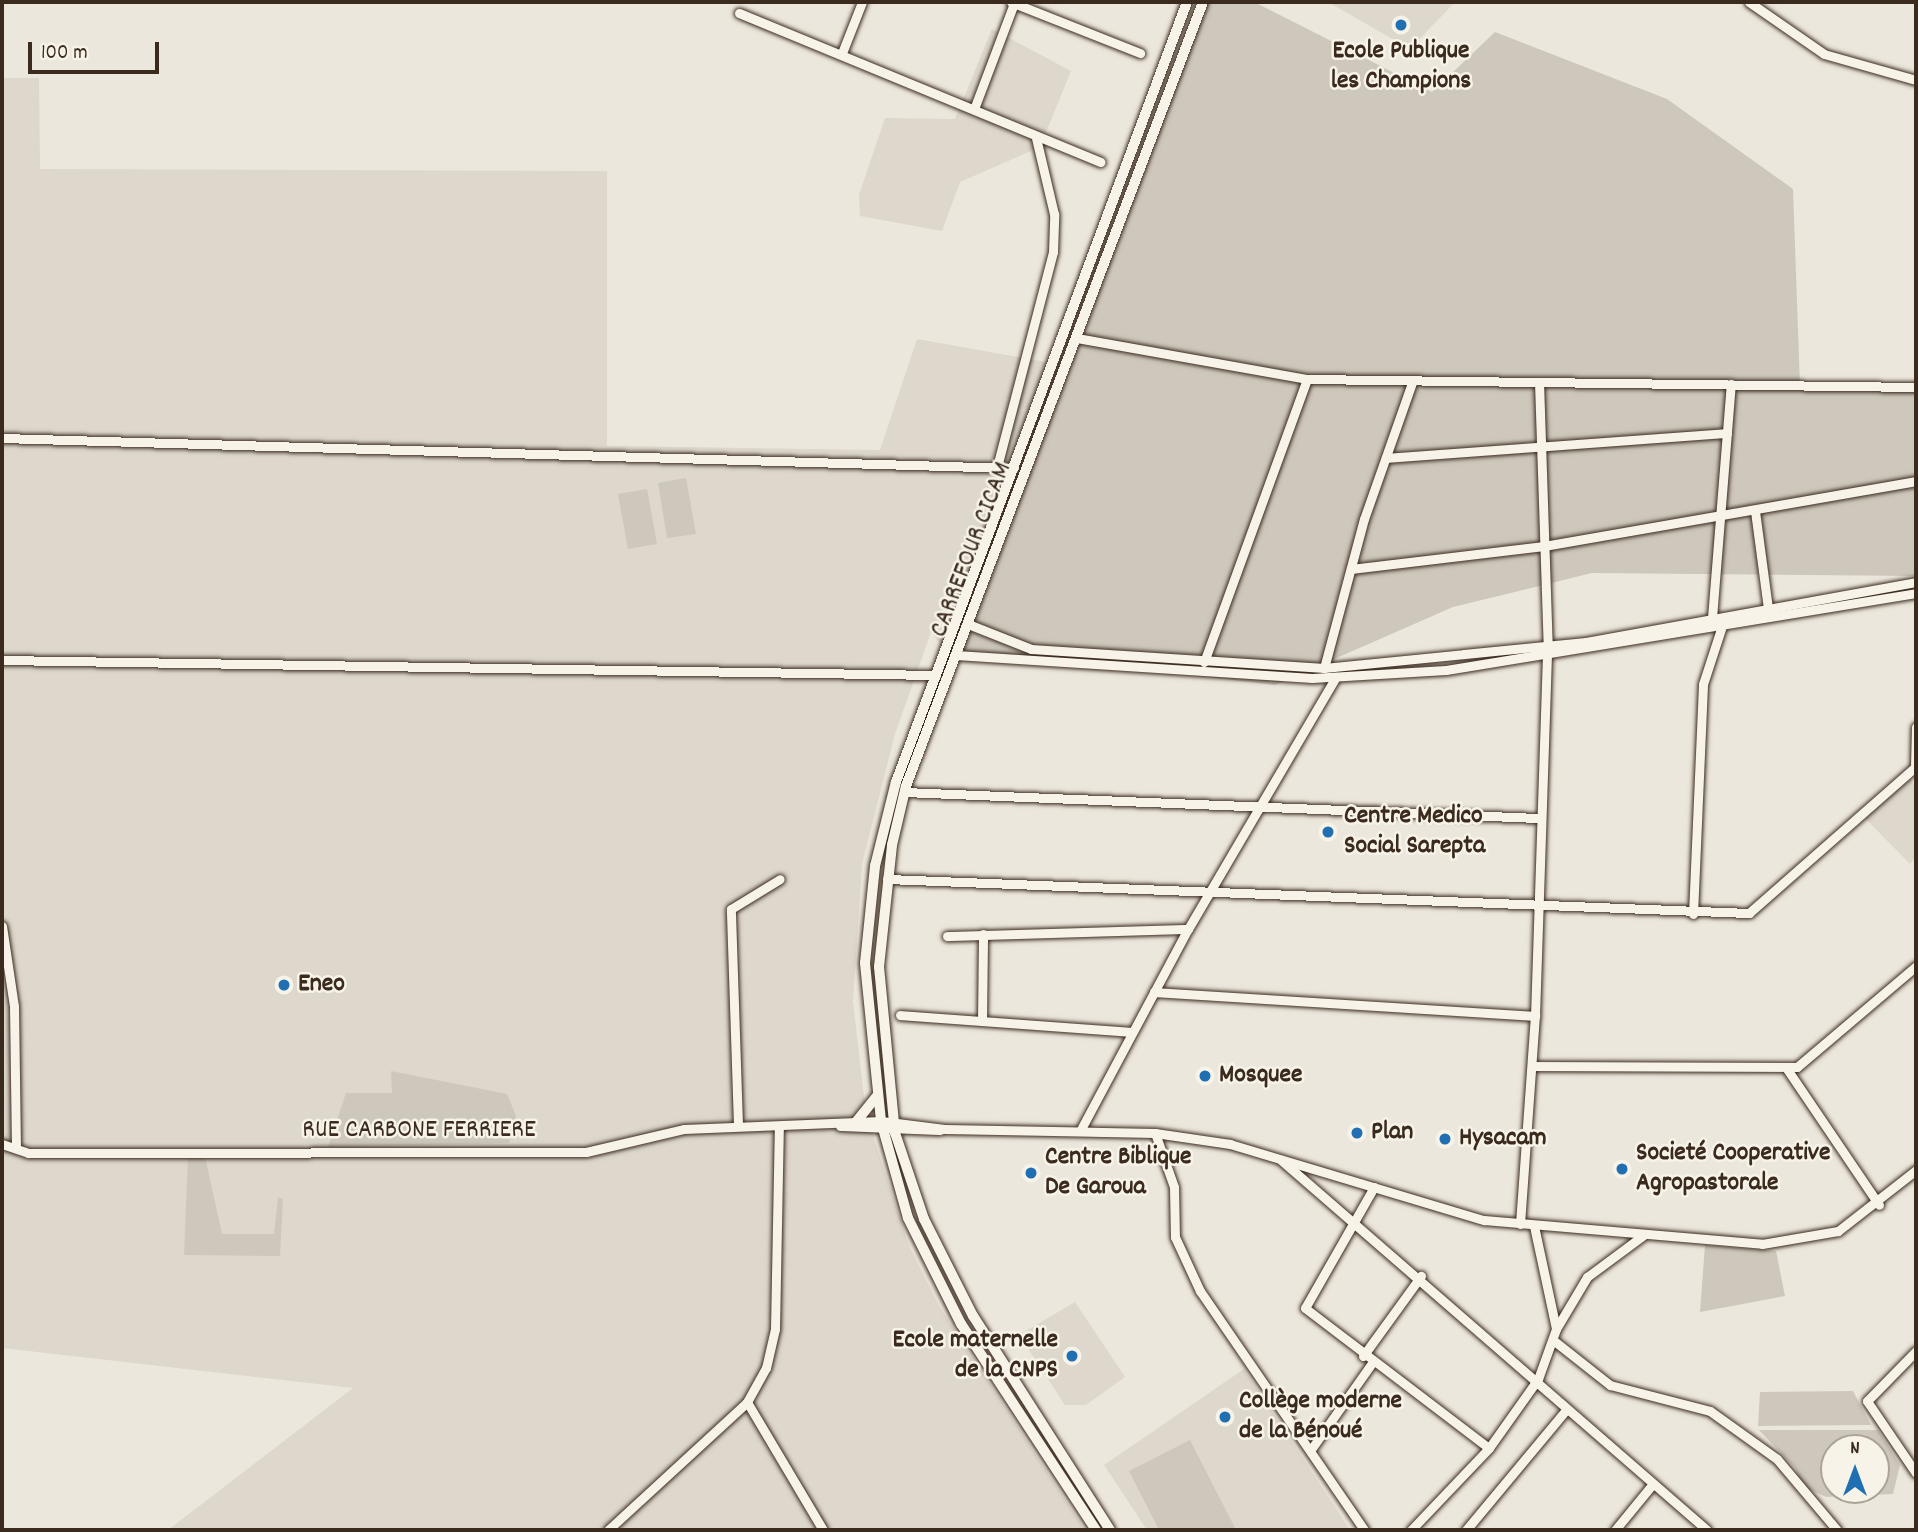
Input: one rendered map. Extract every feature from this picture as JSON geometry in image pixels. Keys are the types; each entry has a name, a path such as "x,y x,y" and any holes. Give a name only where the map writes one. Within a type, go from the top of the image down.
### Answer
{"main road":[{"path":"1110,1530 947,1268 877,1096 865,962 875,866 896,782 1187,2"},
{"name":"CARREFOUR CICAM","path":"888,1127 879,967 887,879 904,792 1203,2"},
{"path":"856,1122 877,1096"},
{"path":"888,1127 908,1219 936,1280 1096,1530"}],"street":[{"path":"842,53 862,2"},
{"path":"974,109 1013,2 1140,53"},
{"path":"1749,2 1824,54 1916,80"},
{"path":"739,13 842,53 1036,138 1101,162"},
{"path":"998,463 1053,252 1054,214 1036,138"},
{"path":"1077,338 1307,379 1916,387"},
{"path":"1204,662 1307,379"},
{"path":"1324,668 1351,569 1413,380"},
{"path":"1520,1224 1535,1016 1534,908 1547,652 1539,382"},
{"path":"1712,618 1731,384"},
{"path":"1386,458 1727,433"},
{"path":"2,438 998,463 1014,468"},
{"path":"1351,569 1544,546 1916,481"},
{"path":"1755,511 1768,608"},
{"path":"968,624 1031,649 1324,668 1547,652 1712,618 1916,582 1916,572"},
{"path":"956,655 1336,677 1547,652 1916,593"},
{"path":"1693,914 1703,684 1722,626"},
{"path":"2,660 936,675"},
{"path":"1080,1132 1188,929 1213,893 1336,677"},
{"path":"887,879 1534,908 1693,914 1749,913 1916,768 1916,727"},
{"path":"904,792 1538,818"},
{"path":"738,1125 731,909 780,879"},
{"path":"2,926 14,1006 16,1145"},
{"path":"947,936 1188,929"},
{"path":"982,1021 984,934"},
{"path":"1532,1066 1787,1069 1805,1062 1916,967"},
{"path":"1154,992 1535,1016"},
{"path":"900,1016 1131,1032"},
{"path":"1787,1069 1879,1205"},
{"name":"RUE CARBONE FERRIERE","path":"834,1125 856,1122 888,1127"},
{"name":"RUE CARBONE FERRIERE","path":"2,1144 16,1145 28,1153 586,1153 674,1131 738,1125 888,1127"},
{"path":"608,1530 747,1402 766,1368 775,1329 779,1126"},
{"path":"888,1127 1155,1133 1277,1157 1448,1213 1534,1226 1802,1242 1838,1231 1879,1205 1916,1170"},
{"path":"1155,1133 1174,1187 1175,1237 1200,1291 1312,1448 1364,1530"},
{"path":"1277,1157 1353,1224 1421,1276 1538,1379 1566,1410 1707,1530"},
{"path":"1374,1187 1304,1308 1372,1363 1489,1448"},
{"path":"1534,1226 1556,1329"},
{"path":"1411,1530 1489,1448 1538,1379 1556,1329 1587,1277 1645,1234"},
{"path":"1363,1356 1421,1276"},
{"path":"1553,1340 1610,1385 1710,1410 1777,1459 1837,1530"},
{"path":"1916,1351 1867,1401 1916,1473"},
{"path":"1312,1448 1372,1363"},
{"path":"747,1402 823,1530"},
{"path":"1466,1530 1566,1410"},
{"path":"1615,1530 1653,1485"}],"shaded area":[{"path":"1199,2 1254,2 1432,92 1495,32 1667,99 1793,189 1800,386 1916,391 1916,576 1592,573 1453,607 1275,685 1108,665 951,659"},
{"name":"Ecole Publique les Champions","path":"1328,2 1455,2 1410,49"},
{"path":"992,29 1071,71 1040,147 960,182 942,231 860,216 859,195 885,118 955,119"},
{"path":"2,78 39,78 40,169 607,171 607,446 880,450 917,339 1062,365 951,659 931,632 895,734 862,864 853,1001 866,1114 909,1246 939,1306 1085,1530 168,1530 353,1388 2,1348"},
{"path":"686,478 696,534 667,538 658,483"},
{"path":"647,489 657,544 628,549 618,494"},
{"path":"1906,776 1916,786 1916,857 1910,864 1861,814"},
{"path":"391,1071 507,1094 516,1116 509,1143 328,1147 346,1093 392,1093"},
{"path":"188,1157 205,1157 222,1234 274,1234 278,1197 283,1199 280,1256 184,1255"},
{"path":"1705,1245 1776,1251 1785,1296 1700,1312"},
{"name":"Ecole maternelle de la CNPS","path":"1075,1302 1125,1377 1086,1405 1065,1405 1019,1335"},
{"name":"Collège moderne de la Bénoué","path":"1244,1369 1350,1530 1147,1530 1104,1465"},
{"path":"1853,1391 1871,1425 1758,1426 1760,1392"},
{"path":"1759,1430 1878,1430 1881,1434 1820,1434 1820,1494 1802,1486 1795,1468"},
{"path":"1190,1440 1236,1530 1159,1530 1129,1471"},
{"path":"1890,1449 1900,1465 1893,1494 1890,1494"}],"place":[{"name":"Ecole Publique les Champions","path":"1401,25"},
{"name":"Centre Medico Social Sarepta","path":"1328,832"},
{"name":"Eneo","path":"284,985"},
{"name":"Mosquee","path":"1205,1076"},
{"name":"Plan","path":"1357,1133"},
{"name":"Hysacam","path":"1445,1139"},
{"name":"Societé Cooperative Agropastorale","path":"1622,1169"},
{"name":"Centre Biblique De Garoua","path":"1031,1173"},
{"name":"Ecole maternelle de la CNPS","path":"1072,1356"},
{"name":"Collège moderne de la Bénoué","path":"1225,1417"}]}
